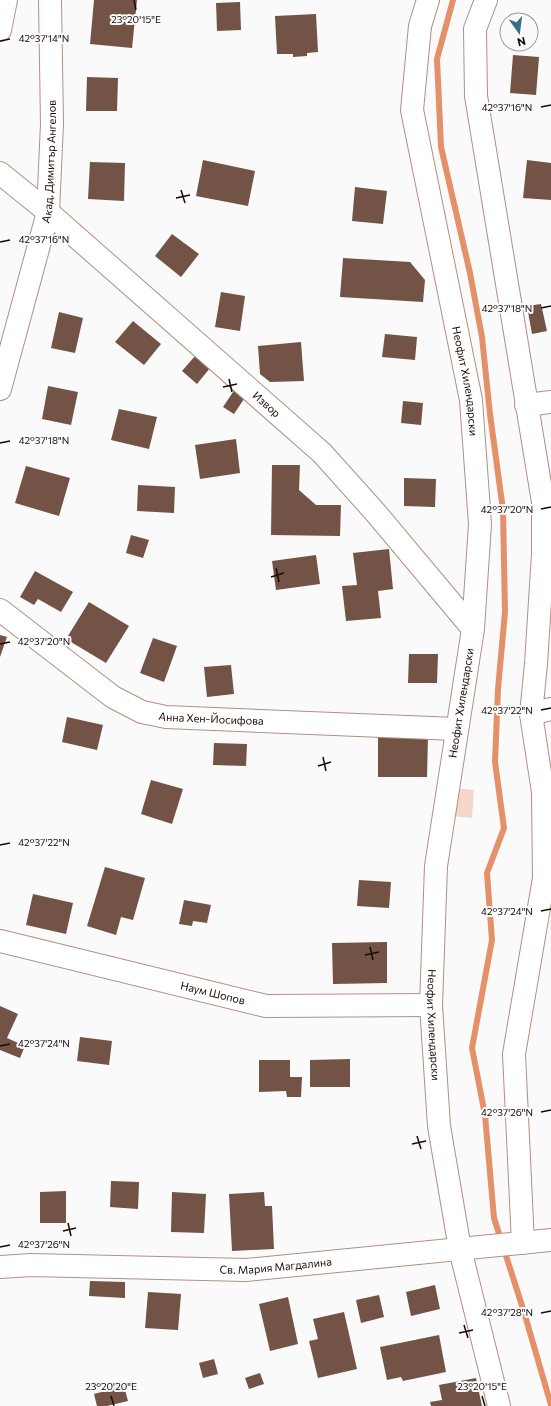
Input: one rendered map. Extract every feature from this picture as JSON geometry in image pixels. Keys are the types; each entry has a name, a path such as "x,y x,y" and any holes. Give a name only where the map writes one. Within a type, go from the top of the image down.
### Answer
{"street":[{"path":"0,30 6,0"},
{"name":"Акад. Димитър Ангелов","path":"0,389 48,212 52,124 50,0"},
{"name":"Неофит Хилендарски","path":"428,0 420,26 412,110 471,400 480,524 473,629 456,729 436,866 431,1005 440,1126 460,1249 499,1406"},
{"path":"486,0 475,29 476,96 543,502 543,554 539,615 543,792 547,879 514,1054 523,1243"},
{"name":"Извор","path":"0,173 48,212 322,453 375,512 473,629"},
{"path":"526,405 551,402"},
{"name":"Анна Хен-Йосифова","path":"0,610 113,697 142,712 166,716 456,729"},
{"name":"Наум Шопов","path":"0,941 266,1006 431,1005"},
{"name":"Св. Мария Магдалина","path":"0,1267 32,1265 246,1270 551,1240"}],"shaded area":[{"path":"454,788 474,790 472,818 452,816"}],"building":[{"path":"94,0 137,0 132,48 90,44"},
{"path":"240,2 241,30 217,31 216,3"},
{"path":"316,14 318,52 307,53 307,56 293,57 293,54 277,54 275,16"},
{"path":"513,55 539,57 536,95 510,93"},
{"path":"87,77 118,78 117,111 86,111"},
{"path":"203,160 255,171 248,206 196,196"},
{"path":"527,160 551,163 551,200 523,198"},
{"path":"90,162 125,163 124,201 88,199"},
{"path":"355,187 387,191 383,224 352,221"},
{"path":"172,234 199,254 181,277 155,256"},
{"path":"343,258 410,262 425,280 423,302 340,297"},
{"path":"221,292 245,296 240,331 215,327"},
{"path":"541,304 547,331 532,334 527,306"},
{"path":"59,312 83,318 75,353 51,348"},
{"path":"133,321 161,344 144,365 115,342"},
{"path":"385,334 417,337 415,360 382,357"},
{"path":"301,342 304,381 270,382 260,374 258,346"},
{"path":"195,356 210,368 197,384 182,371"},
{"path":"48,386 78,392 71,425 42,419"},
{"path":"235,389 246,396 234,414 223,407"},
{"path":"403,401 423,403 421,425 401,423"},
{"path":"119,409 157,417 149,449 111,440"},
{"path":"236,439 240,473 200,479 195,445"},
{"path":"272,465 300,465 299,490 316,505 341,505 340,536 271,535"},
{"path":"26,466 70,478 59,516 15,503"},
{"path":"404,478 436,479 435,507 404,506"},
{"path":"138,485 175,487 174,513 137,511"},
{"path":"131,535 149,540 143,558 126,553"},
{"path":"389,549 393,589 378,591 381,618 346,621 342,586 357,585 353,553"},
{"path":"316,555 320,584 276,590 272,561"},
{"path":"35,571 73,592 61,612 38,599 34,605 20,597"},
{"path":"89,602 129,626 106,663 66,639"},
{"path":"0,635 7,637 0,657"},
{"path":"153,638 177,646 164,682 140,673"},
{"path":"409,654 438,654 437,683 408,683"},
{"path":"231,665 234,694 207,697 204,667"},
{"path":"67,717 103,725 97,750 62,742"},
{"path":"378,737 428,737 427,777 378,777"},
{"path":"214,743 247,744 246,766 213,765"},
{"path":"151,780 183,789 172,824 141,814"},
{"path":"105,867 145,878 133,920 121,917 116,935 87,926"},
{"path":"359,880 391,882 389,908 357,906"},
{"path":"33,894 73,903 66,934 26,925"},
{"path":"184,900 211,905 207,923 193,921 192,926 179,924"},
{"path":"387,942 387,983 333,984 332,943"},
{"path":"0,1006 18,1014 7,1038 25,1046 20,1058 0,1050"},
{"path":"80,1037 112,1041 109,1065 77,1061"},
{"path":"350,1059 350,1087 310,1087 310,1060"},
{"path":"259,1060 290,1060 290,1077 302,1077 301,1097 287,1097 286,1091 259,1092"},
{"path":"111,1181 139,1182 138,1209 110,1207"},
{"path":"66,1191 66,1223 40,1223 40,1192"},
{"path":"172,1192 206,1194 204,1233 171,1232"},
{"path":"264,1192 265,1206 272,1206 274,1249 232,1251 229,1194"},
{"path":"90,1281 125,1282 125,1298 89,1296"},
{"path":"435,1285 440,1309 411,1316 406,1292"},
{"path":"148,1292 181,1294 178,1330 145,1328"},
{"path":"379,1295 384,1317 361,1323 356,1300"},
{"path":"288,1297 298,1344 270,1351 259,1304"},
{"path":"344,1312 357,1369 318,1378 309,1341 318,1339 313,1319"},
{"path":"439,1335 446,1372 403,1381 401,1377 387,1380 380,1347"},
{"path":"214,1359 218,1374 203,1378 199,1363"},
{"path":"260,1373 264,1384 249,1389 245,1378"},
{"path":"476,1378 482,1406 431,1406 430,1402 442,1400 439,1385"},
{"path":"124,1386 128,1401 107,1406 97,1406 94,1394"}],"waterway":[{"path":"453,0 437,59 441,147 470,273 482,337 490,414 503,510 505,612 498,689 495,762 504,828 487,873 492,940 472,1048 485,1115 494,1218 524,1312 551,1405"}]}
